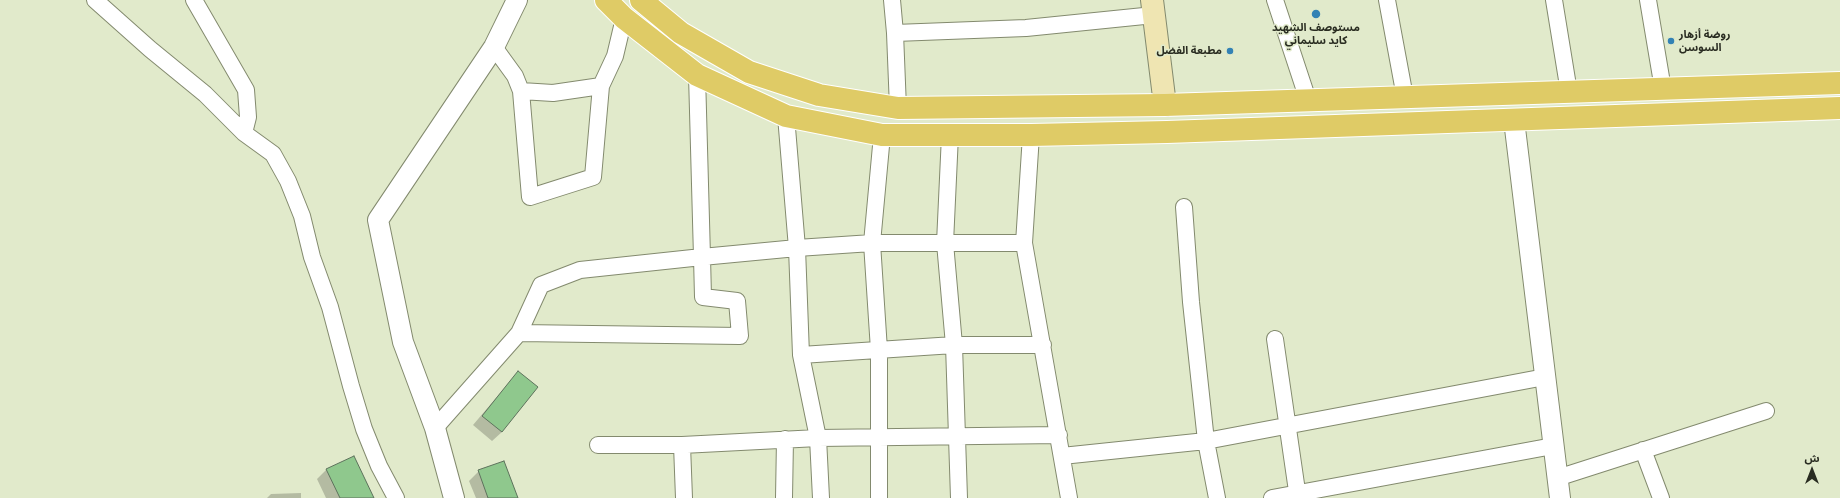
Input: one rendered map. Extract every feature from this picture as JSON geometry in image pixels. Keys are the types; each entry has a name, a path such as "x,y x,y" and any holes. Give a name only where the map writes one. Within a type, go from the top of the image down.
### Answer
{"main road":[{"path":"606,0 624,18 697,75 786,116 882,135 1031,135 1175,132 1840,108"},
{"path":"641,0 681,33 748,72 819,96 898,108 1165,105 1840,83"},
{"path":"1153,8 1165,105"}],"street":[{"path":"95,0 150,49 205,94 244,133 273,154 288,181 302,216 312,257 330,307 364,429 379,466 396,498"},
{"path":"194,0 246,90 248,117 244,133"},
{"path":"454,498 435,428 403,342 378,220 494,47 516,0"},
{"path":"892,0 896,33 898,108"},
{"path":"1275,0 1308,100"},
{"path":"1387,0 1404,97"},
{"path":"1554,0 1569,92"},
{"path":"1648,0 1663,89"},
{"path":"896,33 1026,28 1153,8"},
{"path":"494,47 515,76 521,91 530,197 593,177 601,86 615,56 624,18"},
{"path":"519,333 740,336 738,301 703,296 697,75"},
{"path":"521,91 553,93 601,86"},
{"path":"786,116 796,248 801,354 818,438 821,498"},
{"path":"1514,120 1560,498"},
{"path":"880,498 879,350 872,243 882,135"},
{"path":"950,135 945,243 954,345 959,498"},
{"path":"1031,135 1024,243 1069,498"},
{"path":"1184,207 1191,302 1206,441 1217,498"},
{"path":"435,428 519,333 541,285 580,270 796,248 872,243 1024,243"},
{"path":"1275,339 1298,496"},
{"path":"801,354 954,345 1043,345"},
{"path":"1062,456 1206,441 1287,427 1545,377"},
{"path":"1557,478 1766,411"},
{"path":"598,445 682,445 818,438 1059,435"},
{"path":"784,498 785,439"},
{"path":"682,445 684,498"},
{"path":"1272,498 1298,496 1553,446"},
{"path":"1643,450 1661,498"}],"building":[{"path":"518,371 538,387 502,432 482,416"},
{"path":"354,456 374,498 340,498 326,469"},
{"path":"504,461 518,498 488,498 478,470"}],"place":[{"name":"مستوصف الشهيد كايد سليماني","path":"1316,14"},
{"name":"روضة أزهار السوسن","path":"1671,41"},
{"name":"مطبعة الفضل","path":"1230,51"}]}
